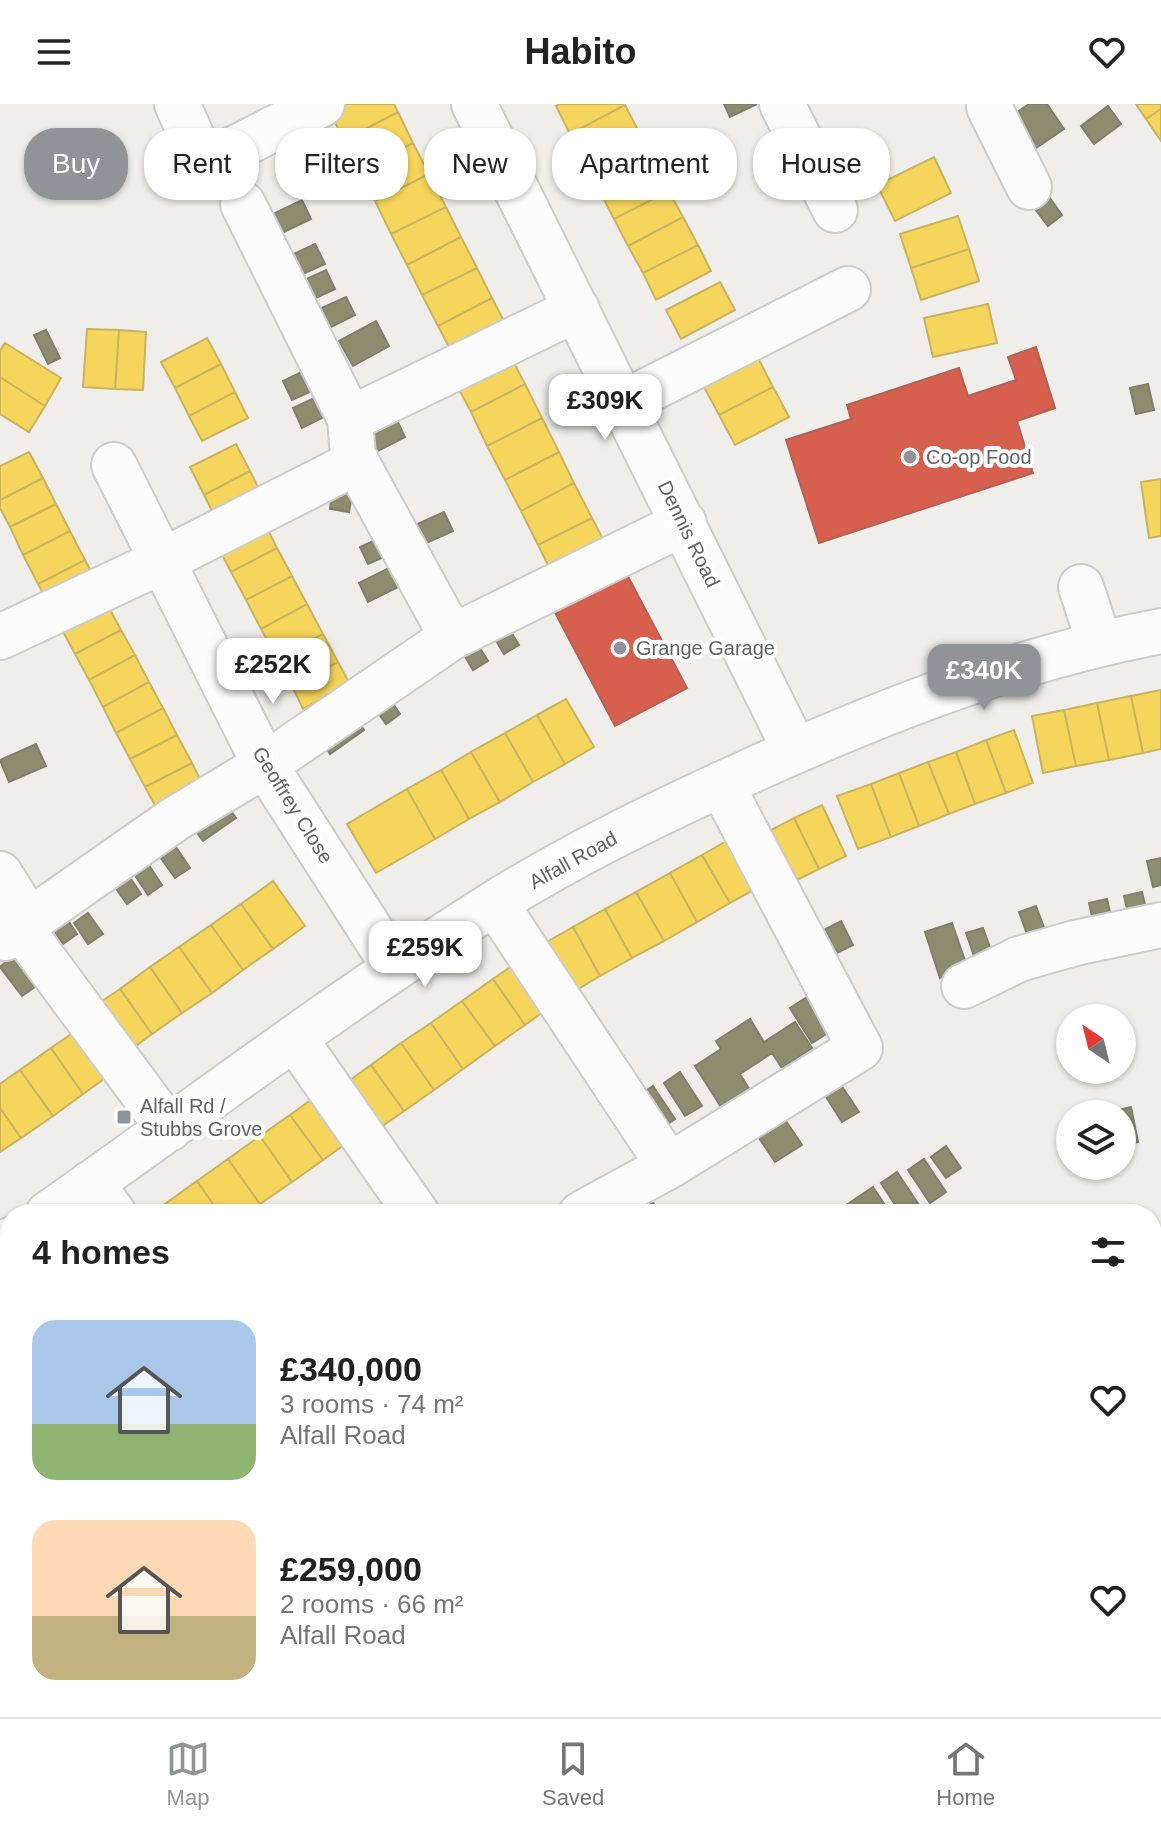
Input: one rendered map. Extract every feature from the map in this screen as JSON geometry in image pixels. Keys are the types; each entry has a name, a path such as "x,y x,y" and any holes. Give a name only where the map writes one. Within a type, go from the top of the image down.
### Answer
{"street":[{"path":"177,104 198,150 222,155 322,104"},
{"name":"Dennis Road","path":"474,104 795,750"},
{"path":"782,104 835,210"},
{"path":"991,105 1029,187"},
{"path":"243,204 350,419 353,456 452,637"},
{"path":"623,403 848,289"},
{"path":"350,419 577,309"},
{"path":"0,637 162,561 357,462"},
{"name":"Geoffrey Close","path":"114,465 265,765 395,968"},
{"path":"16,930 175,819 265,765 452,637 684,523"},
{"path":"1081,587 1099,642"},
{"name":"Alfall Road","path":"82,1204 102,1198 169,1129 395,968 495,903 583,852 795,750 979,678 1099,642 1161,631"},
{"path":"599,1204 669,1166 860,1048 721,784"},
{"path":"0,874 16,930 169,1129"},
{"path":"495,903 669,1166"},
{"path":"964,986 1019,959 1075,943 1161,925"},
{"path":"295,1039 410,1204"}],"building: Homes":[{"path":"338,104 394,104 398,112 367,128 338,128 328,109"},
{"path":"625,104 581,128 567,128 556,106"},
{"path":"1136,104 1161,104 1161,109 1146,119"},
{"path":"625,105 637,128 581,128"},
{"path":"1161,109 1161,141 1146,119"},
{"path":"398,112 406,128 367,128"},
{"path":"413,143 424,164 424,176 408,184 408,146"},
{"path":"934,157 951,193 895,221 884,200 890,200 890,179"},
{"path":"424,176 424,200 442,200 446,207 391,234 375,201 408,200 408,184"},
{"path":"604,200 651,200 614,219"},
{"path":"651,200 674,200 683,217 628,246 614,219"},
{"path":"446,207 461,237 407,265 391,234"},
{"path":"958,216 969,249 911,268 900,234"},
{"path":"683,217 698,245 643,273 628,246"},
{"path":"461,237 477,268 422,295 407,265"},
{"path":"698,245 711,271 656,300 643,273"},
{"path":"969,249 979,281 921,300 911,268"},
{"path":"477,268 492,298 438,326 422,295"},
{"path":"720,282 735,310 681,339 666,310"},
{"path":"492,298 507,327 453,355 438,326"},
{"path":"988,304 997,343 933,357 924,318"},
{"path":"87,329 119,330 115,389 83,387"},
{"path":"119,330 146,332 143,390 115,389"},
{"path":"207,338 221,364 175,388 161,362"},
{"path":"5,343 61,378 45,406 0,377 0,351"},
{"path":"510,355 525,384 471,412 455,382"},
{"path":"758,358 773,387 719,415 704,387"},
{"path":"221,364 235,392 189,416 175,388"},
{"path":"0,377 45,406 29,432 0,414"},
{"path":"525,384 542,418 487,446 471,412"},
{"path":"773,387 789,417 735,445 719,415"},
{"path":"235,392 248,418 202,441 189,416"},
{"path":"542,418 559,452 505,480 487,446"},
{"path":"236,444 250,471 204,495 190,467"},
{"path":"29,452 43,478 0,500 0,466"},
{"path":"559,452 574,483 521,511 505,480"},
{"path":"250,471 263,497 217,521 204,495"},
{"path":"43,478 56,504 10,527 0,508 0,500"},
{"path":"1161,479 1161,536 1149,538 1141,482"},
{"path":"574,483 592,518 538,545 521,511"},
{"path":"56,504 70,531 23,555 10,527"},
{"path":"592,518 607,547 553,575 538,545"},
{"path":"265,524 277,548 231,572 219,549"},
{"path":"70,531 85,560 38,584 23,555"},
{"path":"277,548 292,576 246,600 231,572"},
{"path":"85,560 96,581 49,605 38,584"},
{"path":"292,576 307,604 261,629 246,600"},
{"path":"107,604 121,630 75,654 61,628"},
{"path":"307,604 323,634 277,658 261,629"},
{"path":"121,630 135,655 89,680 75,654"},
{"path":"323,634 338,662 292,686 277,658"},
{"path":"135,655 149,682 103,707 89,680"},
{"path":"338,662 350,684 303,709 292,686"},
{"path":"149,682 163,708 116,733 103,707"},
{"path":"1161,690 1161,749 1143,753 1131,696"},
{"path":"1131,696 1143,753 1109,760 1097,703"},
{"path":"566,699 594,747 565,764 537,715"},
{"path":"1097,703 1109,760 1076,766 1064,710"},
{"path":"163,708 177,735 130,759 116,733"},
{"path":"1064,710 1076,766 1043,773 1032,716"},
{"path":"537,715 565,764 533,782 505,733"},
{"path":"1014,730 1033,783 1006,793 986,740"},
{"path":"505,733 533,782 500,802 471,752"},
{"path":"177,735 192,763 145,787 130,759"},
{"path":"986,740 1006,793 975,804 956,752"},
{"path":"471,752 500,802 469,819 441,770"},
{"path":"956,752 975,804 949,814 928,762"},
{"path":"928,762 949,814 919,826 899,773"},
{"path":"192,763 203,785 157,809 145,787"},
{"path":"441,770 469,819 435,839 407,789"},
{"path":"899,773 919,826 891,837 871,784"},
{"path":"871,784 891,837 858,849 837,796"},
{"path":"407,789 435,839 376,873 347,824"},
{"path":"822,805 846,856 819,869 794,818"},
{"path":"794,818 819,869 787,885 763,834"},
{"path":"732,838 759,887 730,903 702,855"},
{"path":"702,855 730,903 697,922 670,873"},
{"path":"670,873 697,922 664,941 636,892"},
{"path":"273,881 305,926 273,949 241,904"},
{"path":"636,892 664,941 632,958 605,909"},
{"path":"241,904 273,949 243,970 211,925"},
{"path":"605,909 632,958 600,976 573,927"},
{"path":"211,925 243,970 212,993 179,947"},
{"path":"573,927 600,976 573,992 545,943"},
{"path":"179,947 212,993 182,1013 150,967"},
{"path":"525,957 557,1002 525,1025 493,979"},
{"path":"150,967 182,1013 152,1034 120,989"},
{"path":"493,979 525,1025 495,1046 462,1001"},
{"path":"120,989 152,1034 126,1053 93,1007"},
{"path":"462,1001 495,1046 463,1069 431,1023"},
{"path":"431,1023 463,1069 434,1090 401,1043"},
{"path":"83,1026 115,1071 83,1094 51,1048"},
{"path":"401,1043 434,1090 404,1111 371,1065"},
{"path":"51,1048 83,1094 53,1116 20,1070"},
{"path":"371,1065 404,1111 378,1129 346,1083"},
{"path":"20,1070 53,1116 21,1138 0,1108 0,1084"},
{"path":"322,1092 355,1137 323,1160 290,1115"},
{"path":"0,1108 21,1138 0,1152"},
{"path":"290,1115 323,1160 292,1182 260,1136"},
{"path":"260,1136 292,1182 260,1204 228,1159"},
{"path":"228,1159 260,1204 213,1204 197,1181"},
{"path":"197,1181 213,1204 165,1204"}],"building: Shops":[{"name":"Co-op Food","path":"1036,347 1055,408 1017,421 1033,473 819,543 786,440 851,419 847,405 959,368 968,396 1016,380 1008,357"},
{"name":"Grange Garage","path":"624,569 687,688 615,726 552,607"}],"building: Industry":[{"path":"724,104 757,104 730,117"},
{"path":"1029,104 1047,104 1064,129 1030,152 1007,119"},
{"path":"1108,106 1121,124 1094,144 1081,126"},
{"path":"1047,194 1062,215 1048,226 1032,205"},
{"path":"302,200 311,219 280,234 271,215"},
{"path":"315,244 325,264 294,278 285,258"},
{"path":"326,270 335,289 305,303 296,284"},
{"path":"346,297 355,315 325,330 315,311"},
{"path":"376,321 389,346 353,366 339,341"},
{"path":"46,330 60,358 48,364 34,335"},
{"path":"314,366 323,386 292,400 283,381"},
{"path":"1148,384 1154,410 1136,414 1130,388"},
{"path":"323,394 332,413 302,428 293,408"},
{"path":"394,414 405,437 376,452 364,429"},
{"path":"333,485 353,488 349,512 330,509"},
{"path":"444,512 453,531 422,545 413,526"},
{"path":"384,536 391,554 368,564 360,547"},
{"path":"389,568 398,587 368,602 359,583"},
{"path":"506,624 519,645 504,654 491,632"},
{"path":"475,640 488,661 473,670 460,648"},
{"path":"386,693 400,714 386,724 371,703"},
{"path":"352,713 364,730 330,754 319,737"},
{"path":"36,744 46,766 9,782 0,760"},
{"path":"224,801 236,818 203,841 191,825"},
{"path":"176,847 190,868 175,878 160,857"},
{"path":"1161,858 1161,885 1153,887 1147,861"},
{"path":"148,864 162,885 148,895 134,874"},
{"path":"127,873 141,894 127,904 112,883"},
{"path":"1142,892 1148,917 1130,922 1124,896"},
{"path":"1107,899 1113,925 1095,929 1089,903"},
{"path":"1036,906 1045,930 1028,937 1019,912"},
{"path":"63,913 77,934 63,944 49,923"},
{"path":"88,913 103,934 88,944 74,923"},
{"path":"841,921 853,945 837,953 824,930"},
{"path":"952,923 968,969 940,978 925,932"},
{"path":"983,928 992,953 975,959 966,933"},
{"path":"22,948 45,980 22,996 0,967"},
{"path":"815,992 837,1027 812,1043 790,1008"},
{"path":"750,1019 764,1042 795,1022 812,1048 782,1068 772,1053 740,1074 751,1092 723,1110 695,1066 721,1049 716,1041"},
{"path":"680,1072 702,1106 685,1116 664,1083"},
{"path":"837,1079 859,1112 842,1122 821,1089"},
{"path":"653,1086 675,1119 659,1130 637,1097"},
{"path":"776,1106 802,1145 775,1162 749,1123"},
{"path":"946,1146 961,1168 946,1178 931,1157"},
{"path":"924,1159 946,1192 930,1203 908,1170"},
{"path":"897,1172 918,1204 895,1204 881,1183"},
{"path":"873,1187 884,1204 848,1204"}],"place":[{"name":"Co-op Food","path":"910,457"},
{"name":"Grange Garage","path":"620,648"},
{"name":"Alfall Rd / Stubbs Grove","path":"124,1117"}]}
